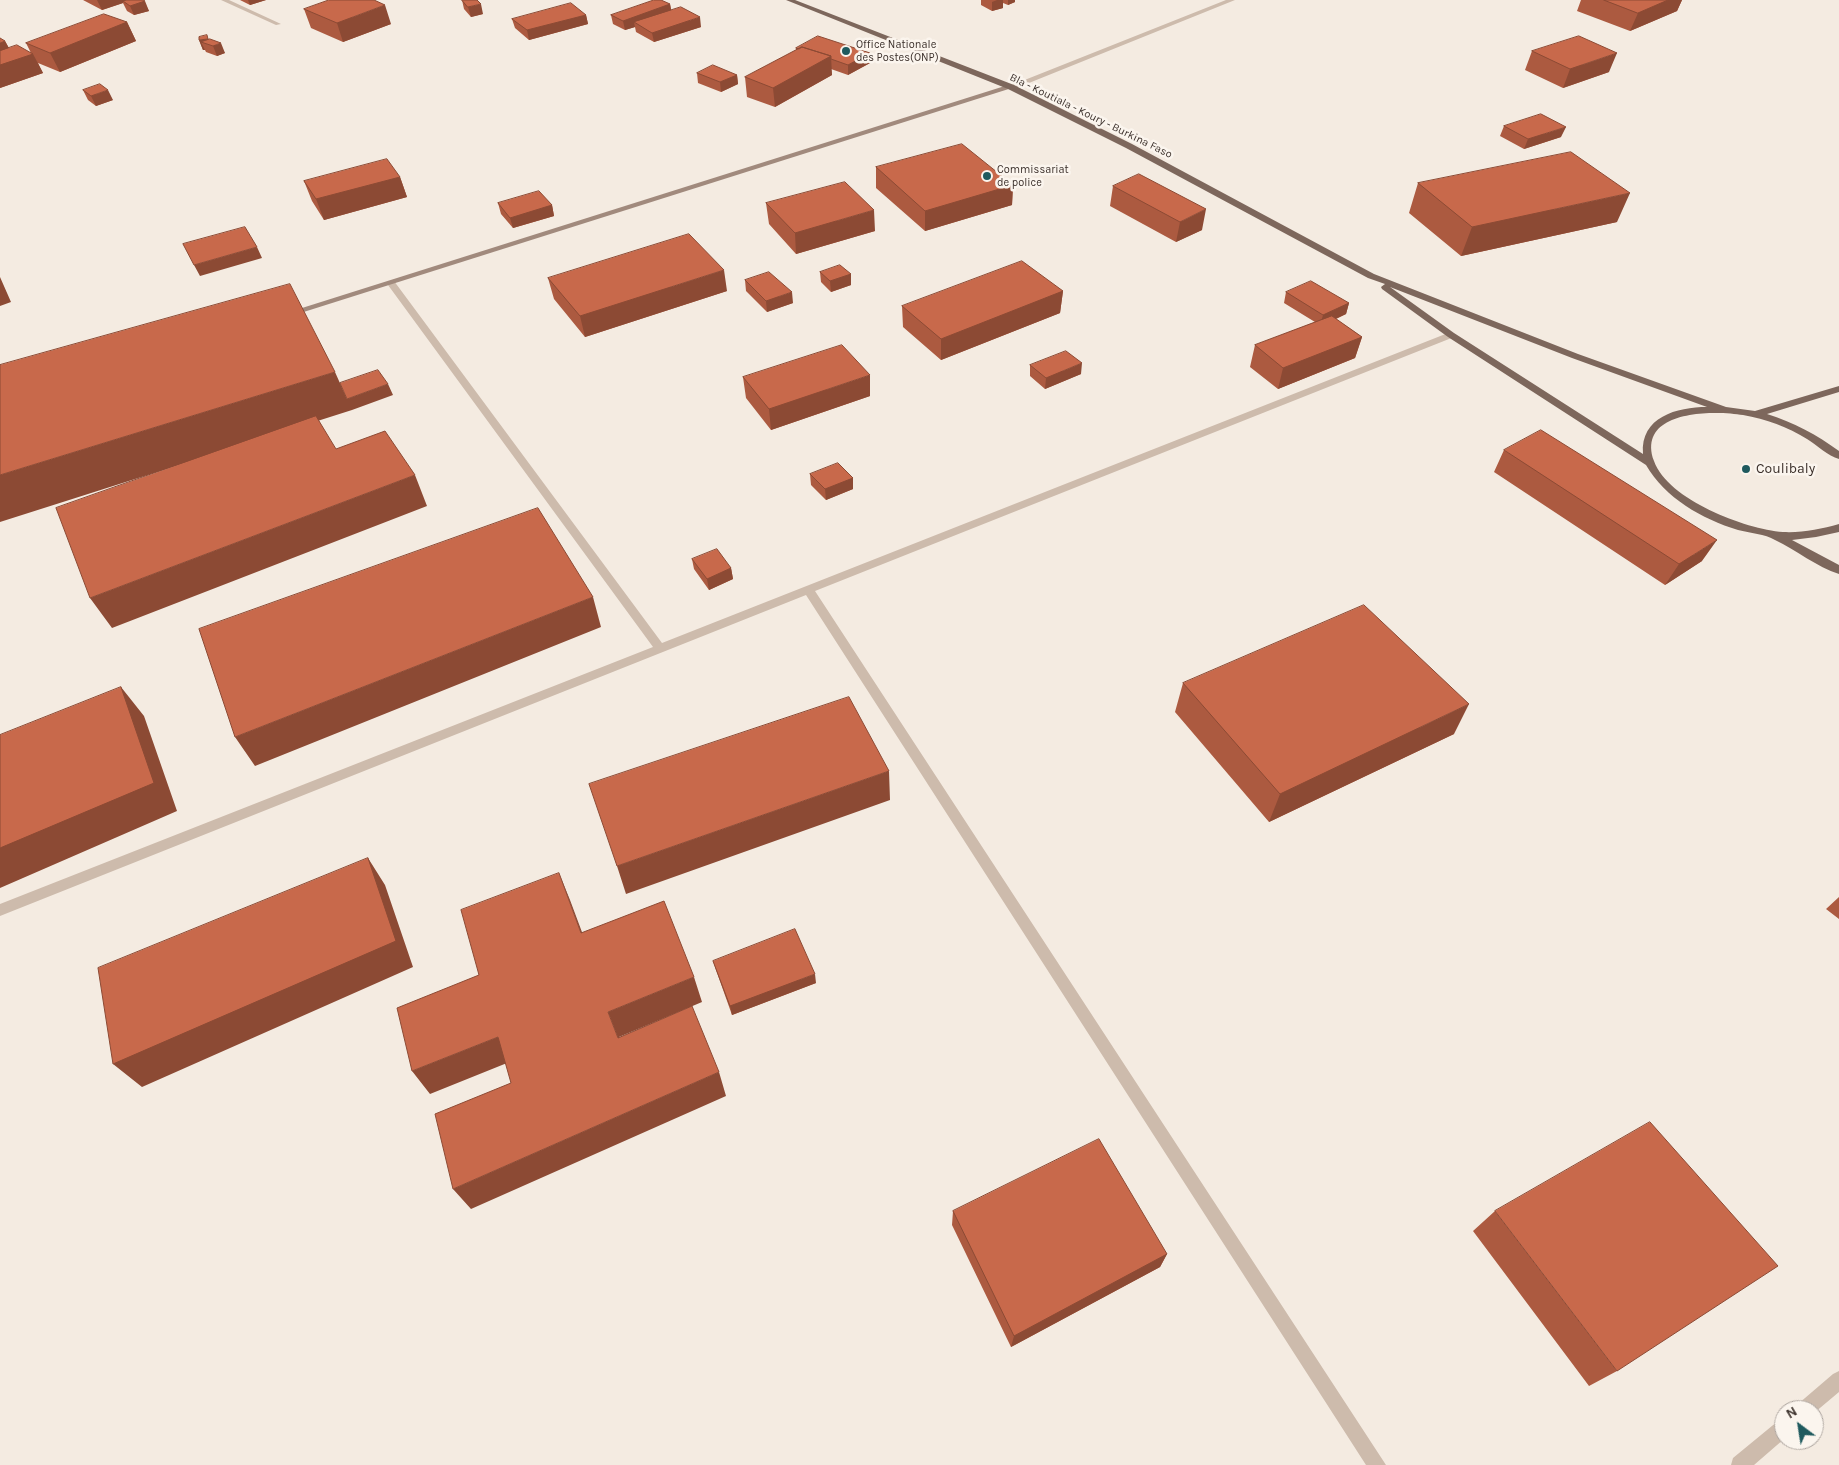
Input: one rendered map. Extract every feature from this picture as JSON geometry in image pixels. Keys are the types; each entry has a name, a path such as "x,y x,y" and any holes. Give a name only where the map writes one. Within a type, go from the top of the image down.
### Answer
{"main road":[{"name":"Bla - Koutiala - Koury - Burkina Faso","path":"789,0 1011,87 1129,146 1371,276"},
{"path":"277,317 391,283 1011,87"},
{"path":"1371,276 1450,335 1650,463 1665,485 1684,501 1718,519 1775,535 1839,570"},
{"path":"1371,276 1575,356 1722,409"},
{"path":"1757,414 1839,389"},
{"path":"1650,463 1647,442 1654,428 1673,415 1690,410 1722,409 1757,414 1787,423 1818,440 1839,456"},
{"path":"1775,535 1812,535 1839,528"}],"street":[{"path":"224,0 278,24"},
{"path":"1011,87 1232,0"},
{"path":"391,283 660,648"},
{"path":"0,910 1450,335"},
{"path":"808,589 1377,1465"},
{"path":"1816,1400 1839,1380"},
{"path":"1740,1465 1774,1436"}],"building":[{"path":"329,0 374,0 385,5 337,23 304,9"},
{"path":"462,0 477,0 481,4 468,7"},
{"path":"654,0 661,0 670,4 623,21 611,15"},
{"path":"1604,0 1668,0 1638,13"},
{"path":"123,1 145,1 130,6"},
{"path":"571,3 586,15 527,30 512,19"},
{"path":"681,7 700,17 652,33 634,22"},
{"path":"104,14 127,22 50,53 26,43"},
{"path":"207,35 208,39 199,40 199,37"},
{"path":"818,36 870,53 848,65 831,59 831,56 802,47 796,48"},
{"path":"1579,36 1617,53 1570,69 1532,51"},
{"path":"210,39 221,43 213,46 201,42"},
{"path":"17,45 33,54 0,65 0,51"},
{"path":"802,47 831,56 773,88 745,77"},
{"path":"713,65 737,75 720,82 697,73"},
{"path":"100,84 108,90 91,96 83,90"},
{"path":"1541,114 1566,127 1528,139 1504,126"},
{"path":"962,144 1013,185 925,211 876,167"},
{"path":"1571,152 1630,193 1472,227 1418,183"},
{"path":"387,159 400,177 316,199 304,181"},
{"path":"1139,174 1206,209 1180,222 1113,186"},
{"path":"845,182 874,210 795,233 766,203"},
{"path":"539,191 552,205 510,218 498,203"},
{"path":"245,227 257,247 194,265 183,244"},
{"path":"689,234 724,270 580,316 548,278"},
{"path":"1022,261 1063,291 941,339 902,306"},
{"path":"840,265 851,274 830,281 820,272"},
{"path":"769,272 792,292 766,301 745,280"},
{"path":"1311,281 1349,303 1323,315 1286,292"},
{"path":"290,284 335,372 0,475 0,365"},
{"path":"1332,316 1362,337 1283,368 1255,345"},
{"path":"842,345 870,375 769,409 743,377"},
{"path":"1066,351 1082,363 1046,378 1030,365"},
{"path":"378,370 388,384 347,399 340,383"},
{"path":"316,416 336,449 385,431 415,475 90,598 56,508"},
{"path":"1541,430 1717,540 1679,564 1504,450"},
{"path":"838,463 853,478 825,489 810,474"},
{"path":"538,508 593,597 235,737 199,629"},
{"path":"717,549 731,568 707,579 692,559"},
{"path":"1364,605 1469,704 1280,794 1183,683"},
{"path":"121,687 154,783 0,848 0,735"},
{"path":"849,697 889,771 617,866 589,784"},
{"path":"368,858 396,941 113,1064 98,968"},
{"path":"559,873 581,933 664,901 694,977 608,1012 618,1038 692,1006 719,1072 453,1189 435,1114 511,1083 498,1037 412,1071 397,1008 479,975 461,910"},
{"path":"795,929 815,974 730,1006 713,961"},
{"path":"1650,1122 1778,1266 1617,1371 1495,1211"},
{"path":"1099,1139 1167,1254 1014,1336 953,1211"}],"place":[{"name":"Office Nationale des Postes(ONP)","path":"846,51"},
{"name":"Commissariat de police","path":"987,176"},
{"name":"Coulibaly","path":"1746,469"}]}
